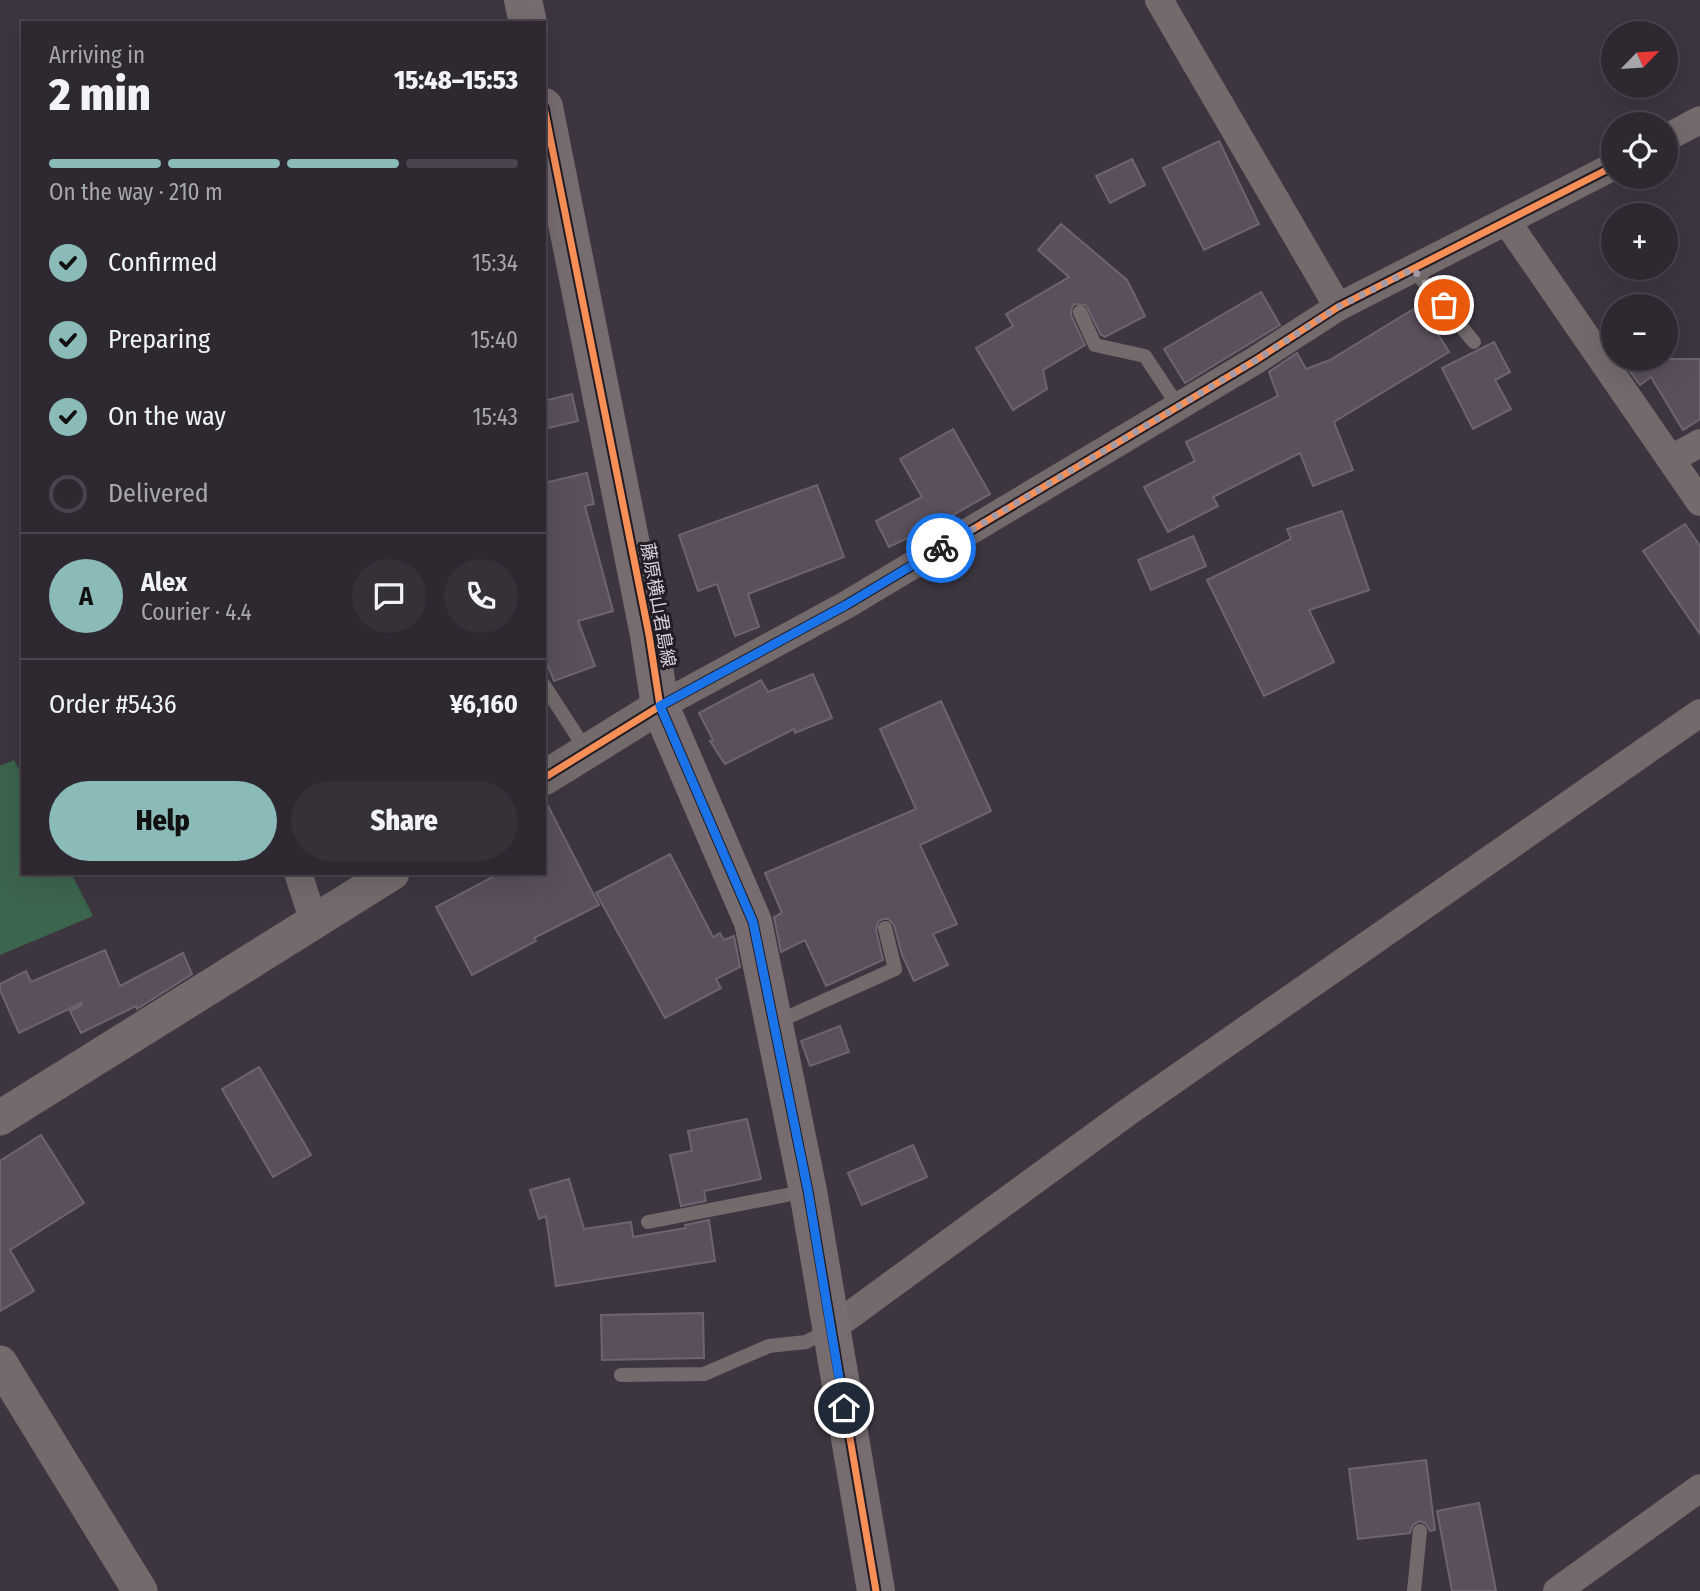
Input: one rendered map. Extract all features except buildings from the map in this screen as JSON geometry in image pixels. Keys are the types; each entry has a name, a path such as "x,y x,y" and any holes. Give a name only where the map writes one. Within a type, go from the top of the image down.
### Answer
{"main road":[{"path":"523,0 527,21"},
{"name":"藤原横山君島線","path":"546,117 647,622 660,706 753,922 808,1191 876,1591"}],"street":[{"path":"1159,0 1338,307"},
{"path":"1678,132 1700,120"},
{"path":"546,777 660,706 846,605 1338,307 1601,173"},
{"path":"1507,222 1700,502"},
{"path":"1671,459 1700,443"},
{"path":"831,1329 1128,1112 1700,713"},
{"path":"299,875 314,922"},
{"path":"0,1118 389,875"},
{"path":"0,1363 140,1591"},
{"path":"1557,1591 1700,1488"}],"lane":[{"path":"1413,269 1474,342"},
{"path":"1080,312 1095,345 1145,356 1178,406"},
{"path":"546,688 587,752"},
{"path":"775,1022 895,969 885,928"},
{"path":"648,1222 808,1191"},
{"path":"621,1375 704,1374 769,1346 806,1342 831,1329"},
{"path":"1413,1591 1420,1531"}],"green space":[{"path":"14,760 21,774 21,875 72,875 93,916 0,955 0,766"}],"cycle path":[{"path":"546,117 649,635 660,706 753,922 808,1191 876,1591"},
{"path":"546,777 660,706 846,605 1256,360 1338,307 1601,173"}],"way so far":[{"path":"941,548 1256,360 1338,307 1413,269 1444,305"}],"route":[{"path":"844,1408 808,1191 753,922 660,706 846,605 941,548"}]}
